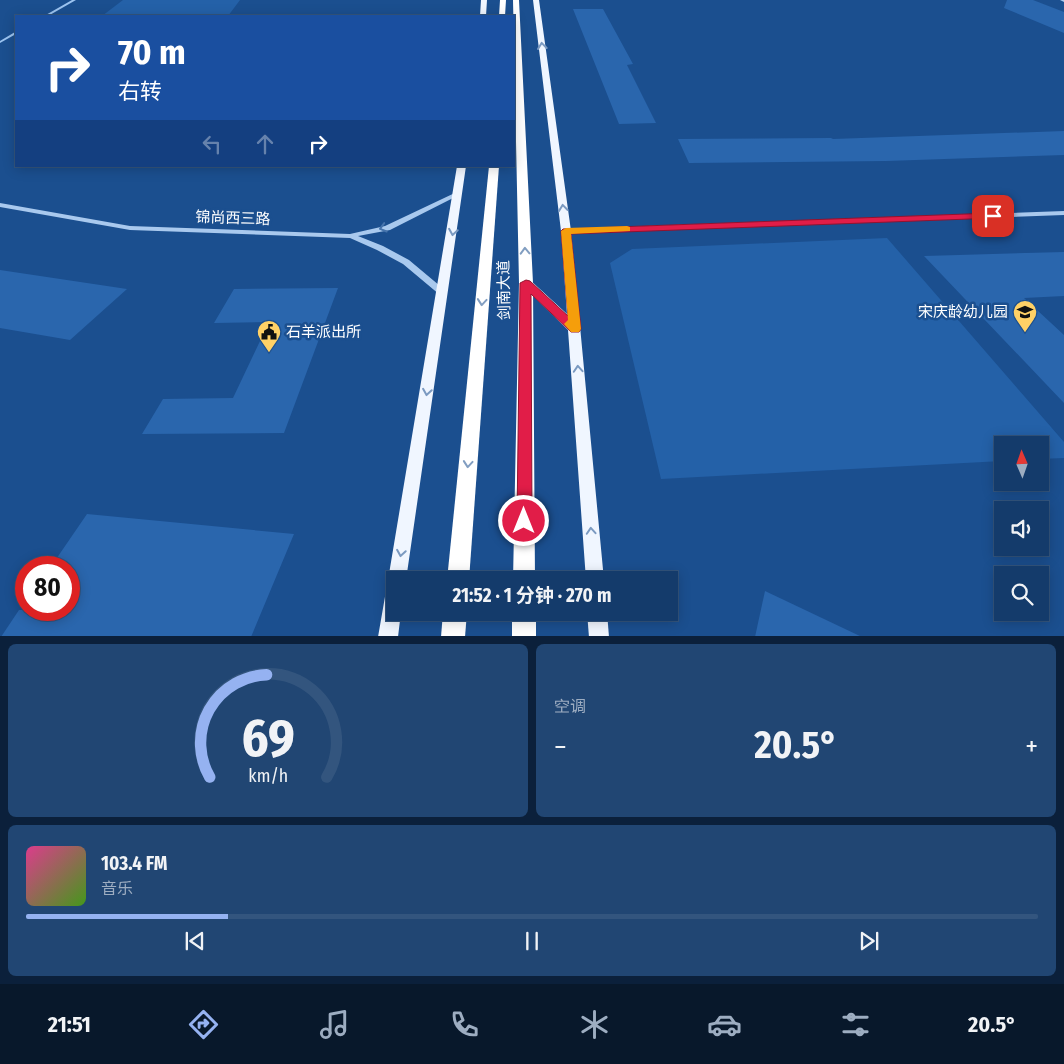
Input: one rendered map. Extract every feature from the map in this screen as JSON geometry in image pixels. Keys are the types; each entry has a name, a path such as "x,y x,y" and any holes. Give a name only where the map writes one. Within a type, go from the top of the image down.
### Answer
{"highway":[{"path":"502,15 503,0"},
{"name":"剑南大道","path":"516,0 526,283 524,571"},
{"name":"剑南大道","path":"459,571 494,167"},
{"path":"453,636 454,621"},
{"path":"524,621 524,636"}],"main road":[{"path":"483,15 484,0"},
{"path":"536,0 566,231 593,571"},
{"path":"398,571 462,167"},
{"path":"526,283 575,329"},
{"path":"388,636 390,621"},
{"path":"598,621 599,636"}],"street":[{"name":"锦尚西三路","path":"0,205 130,228 350,236 386,228 459,193"},
{"path":"566,231 1064,213"},
{"path":"350,236 380,248 406,262 443,293"}],"shaded area":[{"path":"123,0 240,0 229,15 103,15"},
{"path":"887,238 1064,442 1064,458 1049,459 1049,436 994,436 994,461 661,479 610,263 632,249"}],"building":[{"path":"1007,0 1033,0 1064,12 1064,33 1004,8"},
{"path":"573,9 603,9 633,64 627,65 656,123 619,124"},
{"path":"1064,131 1064,155 886,161 689,163 678,139 833,139"},
{"name":"宋庆龄幼儿园","path":"1064,252 1064,296 1024,298 1064,335 1064,403 924,256"},
{"path":"0,270 127,289 70,340 0,328"},
{"path":"338,288 284,433 142,434 163,399 233,398 269,322 214,323 234,289"},
{"path":"87,514 294,534 251,636 2,636 15,616 15,621 80,621 80,556 58,556"},
{"path":"765,591 860,636 755,636"}],"waterway":[{"path":"48,15 74,0"},
{"path":"0,42 15,34"}],"slow traffic":[{"path":"570,324 575,329 566,231 627,229"}],"place":[{"name":"宋庆龄幼儿园","path":"1025,333"},
{"name":"石羊派出所","path":"269,353"}],"route":[{"path":"524,521 526,283 575,329 566,231 993,216"}]}
